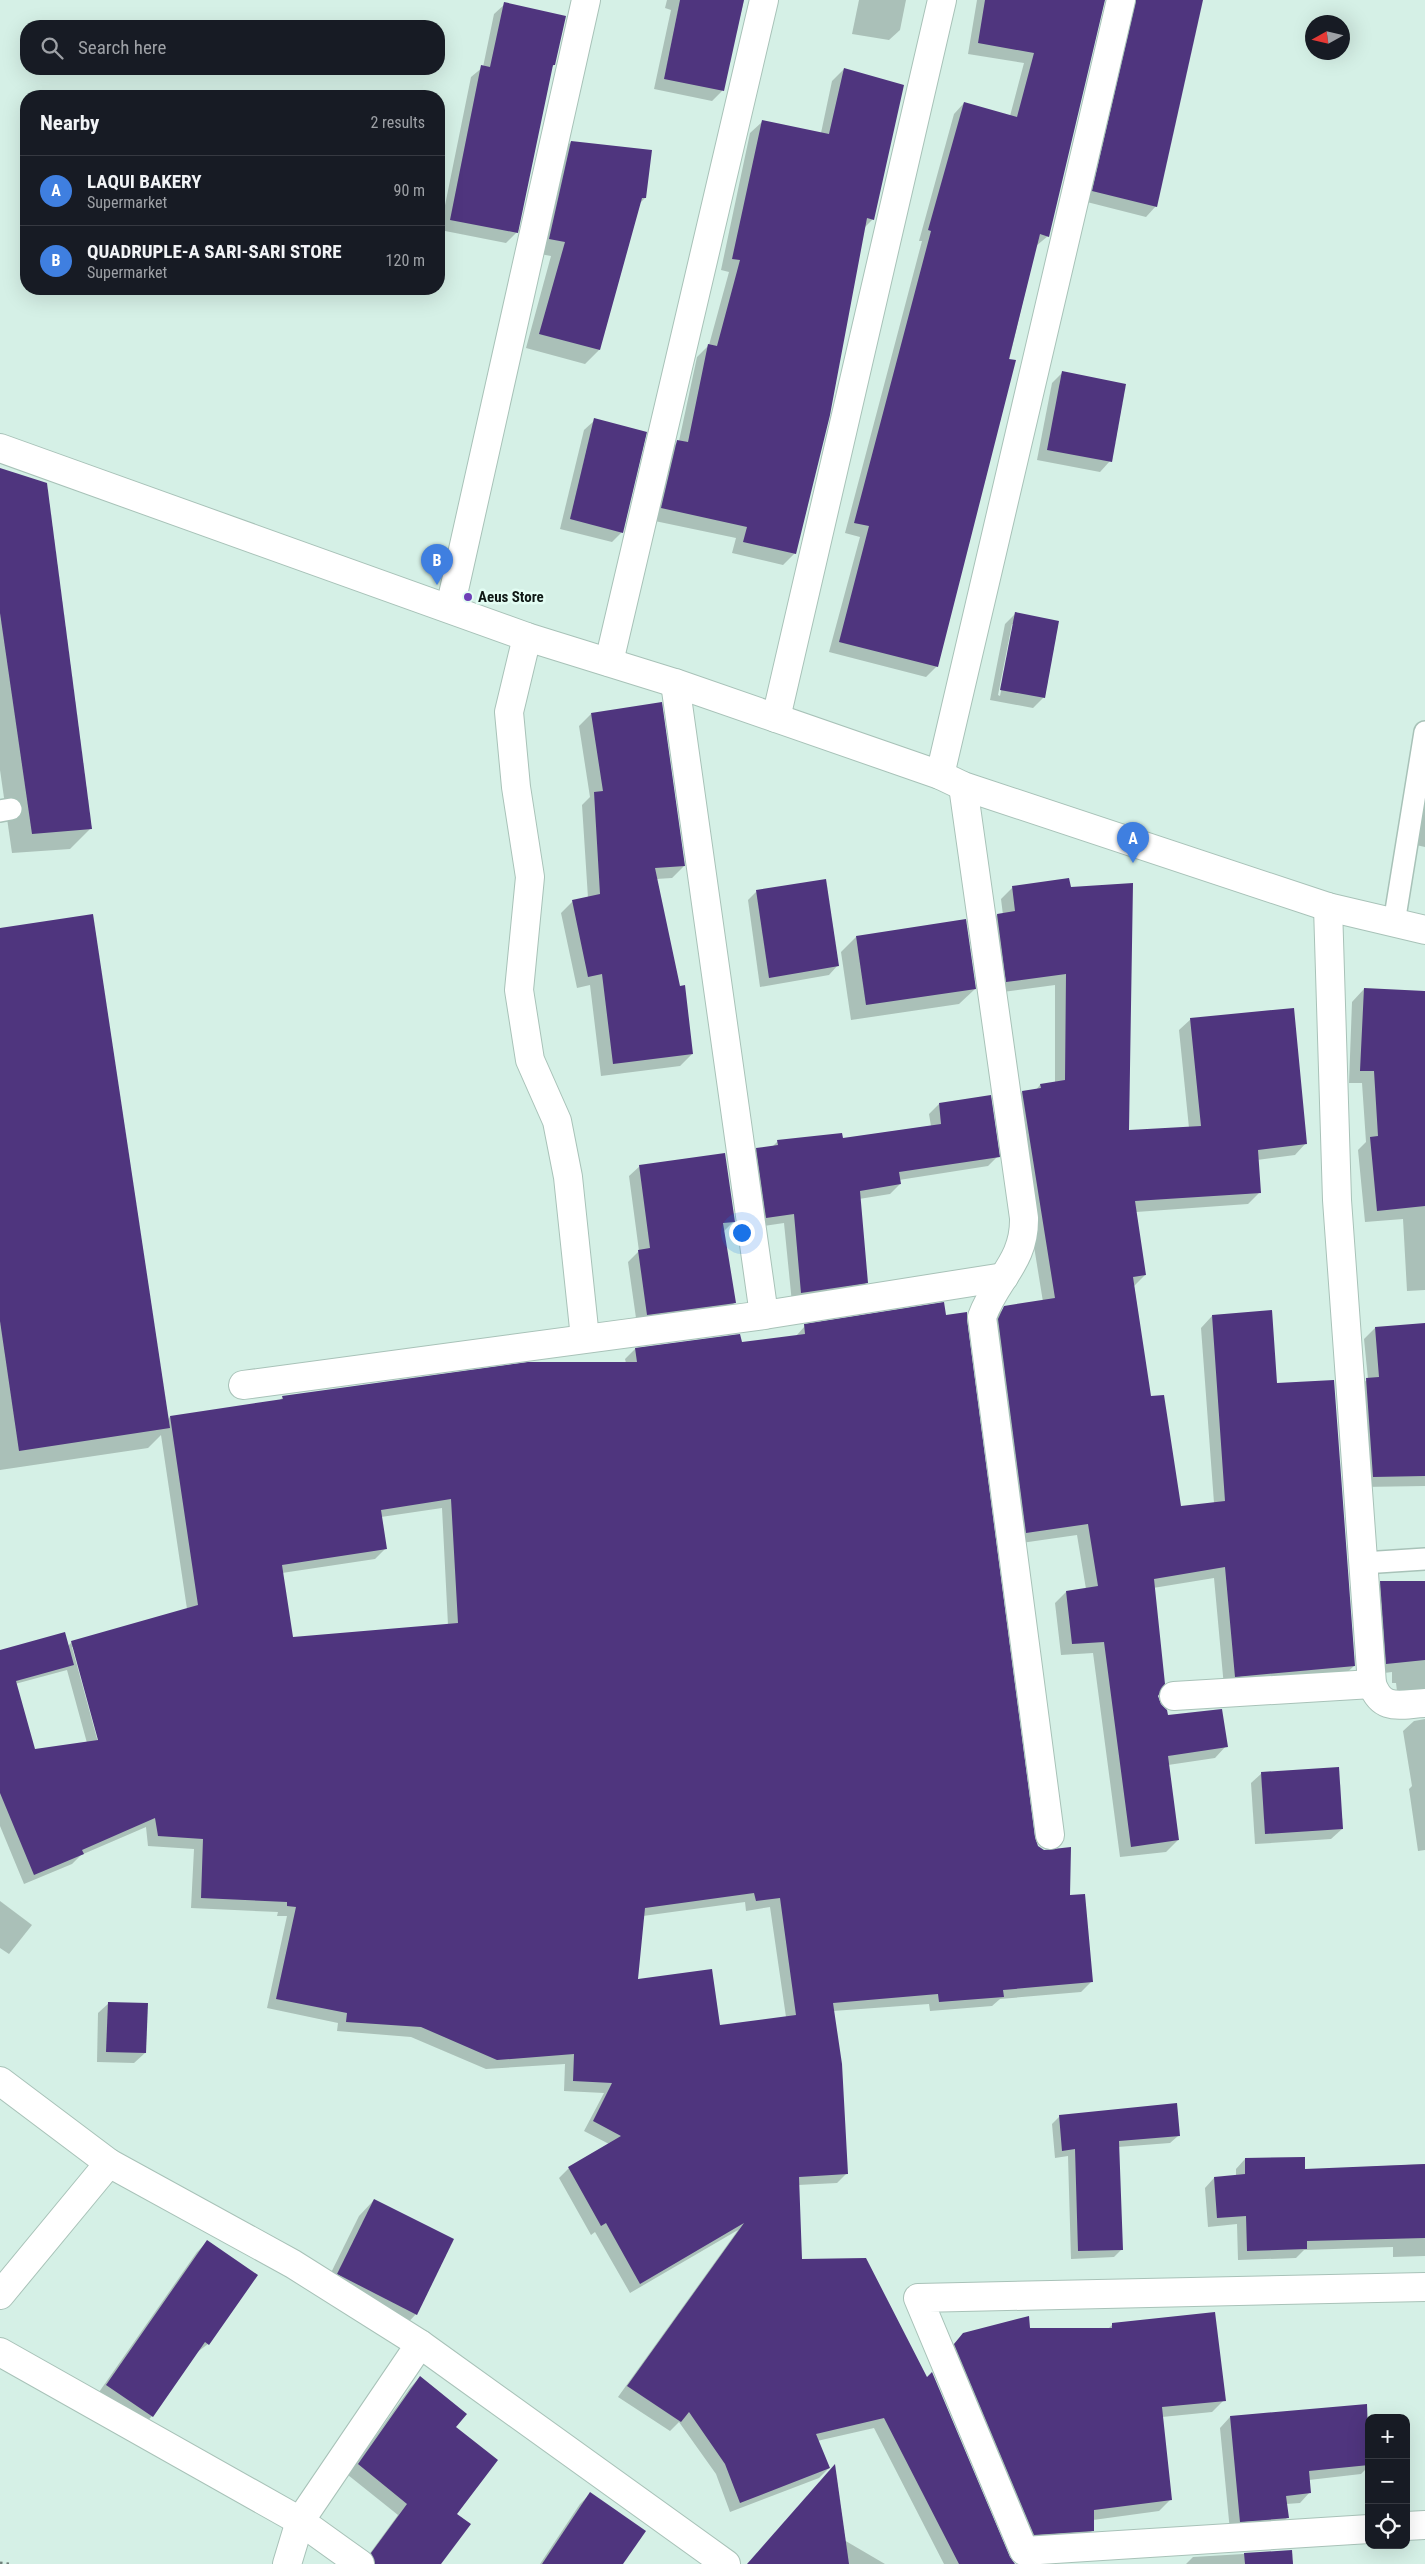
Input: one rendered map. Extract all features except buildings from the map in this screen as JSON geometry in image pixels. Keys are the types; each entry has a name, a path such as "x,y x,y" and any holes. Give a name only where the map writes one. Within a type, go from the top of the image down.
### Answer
{"street":[{"path":"450,608 586,0"},
{"path":"609,662 764,0"},
{"path":"776,718 942,0"},
{"path":"1050,1835 982,1317 988,1298 1019,1254 1025,1236 1024,1218 951,780 1121,0"},
{"path":"0,448 527,637 675,683 951,780 1328,906 1425,930"},
{"path":"527,637 509,712 516,787 530,877 520,990 530,1060 557,1121 568,1177 585,1338"},
{"path":"675,683 764,1315"},
{"path":"1328,906 1337,1200 1372,1684 1376,1697 1386,1704 1425,1703"},
{"path":"243,1385 764,1315 1004,1277"},
{"path":"1174,1696 1372,1684"},
{"path":"0,2081 109,2163 293,2264 420,2344 726,2564"},
{"path":"0,2295 109,2163"},
{"path":"1365,2528 1024,2550 918,2298 1425,2287"},
{"path":"287,2564 300,2521 420,2344"},
{"path":"0,2352 300,2521 360,2564"},
{"path":"1410,2526 1425,2525"}],"lane":[{"path":"1394,923 1425,732"},
{"path":"1363,1564 1425,1559"}],"path":[{"path":"0,2563 8,2564"}],"place":[{"name":"QUADRUPLE-A SARI-SARI STORE","path":"437,585"},
{"name":"Aeus Store","path":"468,597"},
{"name":"LAQUI BAKERY","path":"1133,863"}]}
